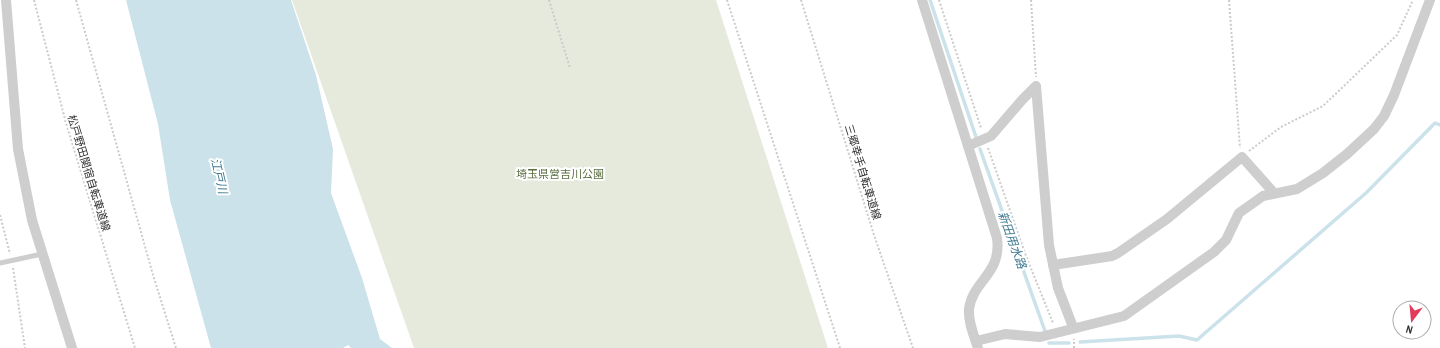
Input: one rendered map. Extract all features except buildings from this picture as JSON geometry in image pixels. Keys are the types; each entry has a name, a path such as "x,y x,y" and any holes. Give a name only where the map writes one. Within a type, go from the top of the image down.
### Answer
{"street":[{"path":"6,0 15,90 18,149 32,220 72,348"},
{"path":"922,0 997,238 998,247 994,266 976,292 969,309 970,323 977,344 1004,334 1040,337 1112,320 1131,313 1214,252 1226,240 1239,213 1263,196 1297,189 1323,173 1347,154 1374,129 1384,116 1394,95 1430,0"},
{"path":"968,146 985,140 991,136 1036,86"},
{"path":"1036,86 1048,245 1058,288 1073,328"},
{"path":"1053,265 1112,256 1118,253 1167,219 1242,157 1274,193"}],"lane":[{"path":"0,263 42,254"}],"path":[{"name":"松戸野田関宿自転車道線","path":"34,0 66,124 135,348"},
{"path":"76,0 153,275 176,348"},
{"path":"549,0 570,68"},
{"path":"727,0 840,348"},
{"name":"三郷幸手自転車道線","path":"800,0 874,235 913,348"},
{"path":"939,0 985,140 1026,256 1057,332"},
{"path":"1031,0 1036,86"},
{"path":"1229,0 1239,143 1242,157 1281,127 1324,106 1397,35 1413,0"},
{"path":"0,215 11,261 25,348"}],"green space":[{"name":"埼玉県営吉川公園","path":"292,0 716,0 828,348 414,348"}],"water":[{"name":"江戸川","path":"126,0 291,0 316,75 333,149 331,193 362,278 380,339 392,348 351,348 348,345 343,348 211,348 170,200 158,124"}],"waterway":[{"name":"新田用水路","path":"930,0 976,137"},
{"path":"1080,342 1179,336 1197,340 1366,193 1435,123 1440,125"},
{"name":"新田用水路","path":"980,149 1045,331"},
{"path":"1049,343 1069,343"}]}
